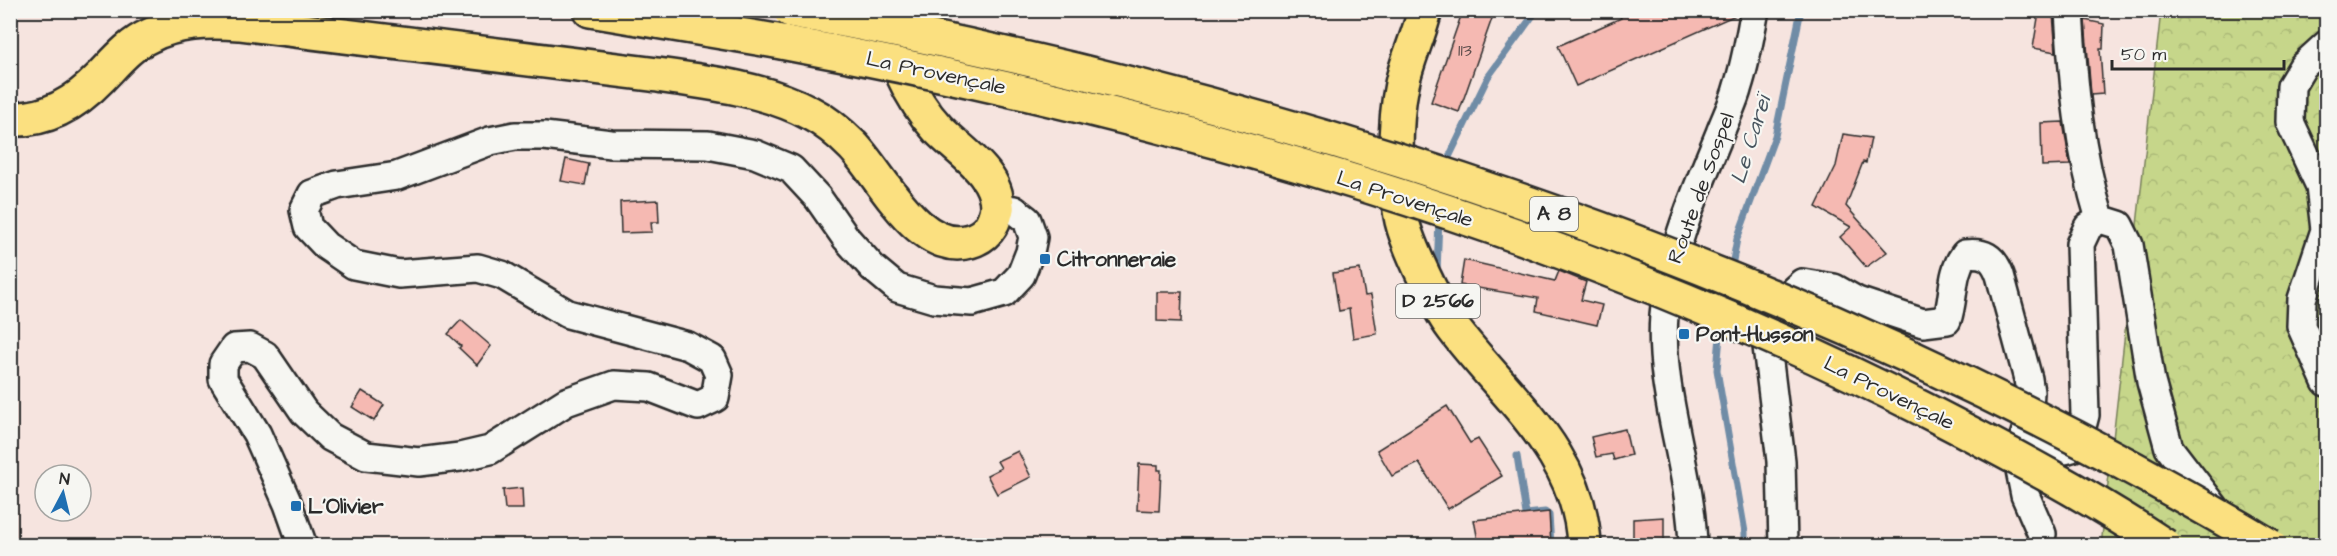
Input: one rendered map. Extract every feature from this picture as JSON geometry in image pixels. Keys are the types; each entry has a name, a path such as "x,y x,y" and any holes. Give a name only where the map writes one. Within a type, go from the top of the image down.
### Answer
{"main road":[{"name":"La Provençale","path":"590,10 776,41 956,76 1191,133 1442,210 1540,244 1711,310 1868,381 2009,453 2165,546"},
{"name":"La Provençale","path":"790,10 957,44 1182,98 1385,157 1595,228 1793,305 1959,379 2094,446 2270,546"},
{"path":"10,119 37,117 58,109 87,90 130,48 150,35 178,25 193,23 240,23 650,74 746,91 794,106 825,122 854,147 900,207 921,227 942,240 958,244 981,237 991,227 997,208 996,194 985,174 939,130 923,111 908,86 892,51 879,10"},
{"name":"D 2566","path":"1425,14 1402,84 1396,153 1402,221 1426,279 1451,326 1530,418 1557,456 1575,498 1584,546"},
{"path":"10,105 58,109"}],"street":[{"name":"Route de Sospel","path":"1693,546 1690,511 1664,347 1664,313 1677,244 1738,86 1755,10"},
{"path":"2069,10 2074,97 2091,192 2100,219"},
{"path":"2326,45 2303,66 2291,86 2290,122 2320,186 2325,230 2302,299 2301,326 2326,382"},
{"path":"303,546 288,504 257,434 223,379 223,364 234,348 250,347 265,355 304,412 330,437 366,456 419,462 460,457 490,450 566,402 614,385 649,387 698,406 715,398 719,375 712,358 688,346 568,314 502,275 478,268 399,274 354,265 326,246 308,227 304,210 312,194 337,184 397,176 490,141 515,136 544,136 611,144 708,145 755,154 791,169 818,198 846,238 873,268 897,288 934,298 972,302 1004,293 1021,276 1030,252 1033,237 1028,220 1014,210 997,208"},
{"path":"2028,424 2037,441 2049,451 2065,451 2077,446 2085,416 2080,244 2088,227 2100,219"},
{"path":"2100,219 2119,225 2129,245 2151,382 2169,448 2203,494 2248,546"},
{"path":"1783,546 1781,461 1764,322 1773,309 1802,283 1834,288 1857,301 1923,323 1947,321 1954,293 1957,264 1965,255 1978,253 1988,255 1996,263 2028,379 2030,392 2028,424 2021,447 2020,470 2025,495 2043,534"},
{"path":"1669,278 1764,322"}],"green space":[{"path":"2161,11 2326,11 2326,545 2101,546"}],"building":[{"path":"1463,10 1495,10 1459,112 1431,102"},
{"path":"1618,10 1739,10 1738,14 1576,86 1558,46 1621,18"},
{"path":"2039,12 2053,14 2056,52 2033,48"},
{"path":"2085,20 2104,24 2103,49 2100,49 2103,94 2091,95"},
{"path":"2063,122 2070,165 2042,166 2041,123"},
{"path":"1843,134 1871,138 1866,163 1863,162 1846,206 1887,252 1866,267 1840,237 1851,227 1816,207 1836,166"},
{"path":"566,159 589,164 585,185 561,181"},
{"path":"658,200 659,222 651,222 652,232 621,233 620,202"},
{"path":"1464,260 1555,281 1559,271 1586,282 1581,300 1602,305 1597,325 1536,311 1538,298 1460,285"},
{"path":"1360,269 1365,296 1371,295 1377,334 1353,338 1349,309 1339,311 1333,273"},
{"path":"1157,292 1182,292 1181,322 1157,321"},
{"path":"461,320 491,346 477,365 448,334"},
{"path":"362,391 384,405 374,421 352,407"},
{"path":"1447,406 1470,443 1478,439 1502,476 1448,509 1419,463 1392,476 1377,450"},
{"path":"1625,429 1631,455 1614,460 1612,454 1596,457 1591,437"},
{"path":"1018,451 1031,477 997,494 987,475 1001,468 997,461"},
{"path":"1139,464 1158,465 1158,470 1161,470 1159,511 1137,510"},
{"path":"522,488 523,509 505,509 503,490"},
{"path":"1549,512 1551,546 1479,546 1474,520"},
{"path":"1664,517 1664,546 1633,546 1633,519"}],"waterway":[{"path":"1447,169 1449,157 1488,77 1537,10"},
{"name":"Le Careï","path":"1731,271 1737,239 1775,136 1801,10"},
{"path":"1437,273 1439,218"},
{"name":"Le Careï","path":"1721,325 1717,370 1745,532 1745,546"},
{"path":"1517,456 1526,514 1545,512 1549,515 1551,546"}],"place":[{"name":"Citronneraie","path":"1045,259"},
{"name":"Pont-Husson","path":"1684,334"},
{"name":"L'Olivier","path":"296,506"}]}
